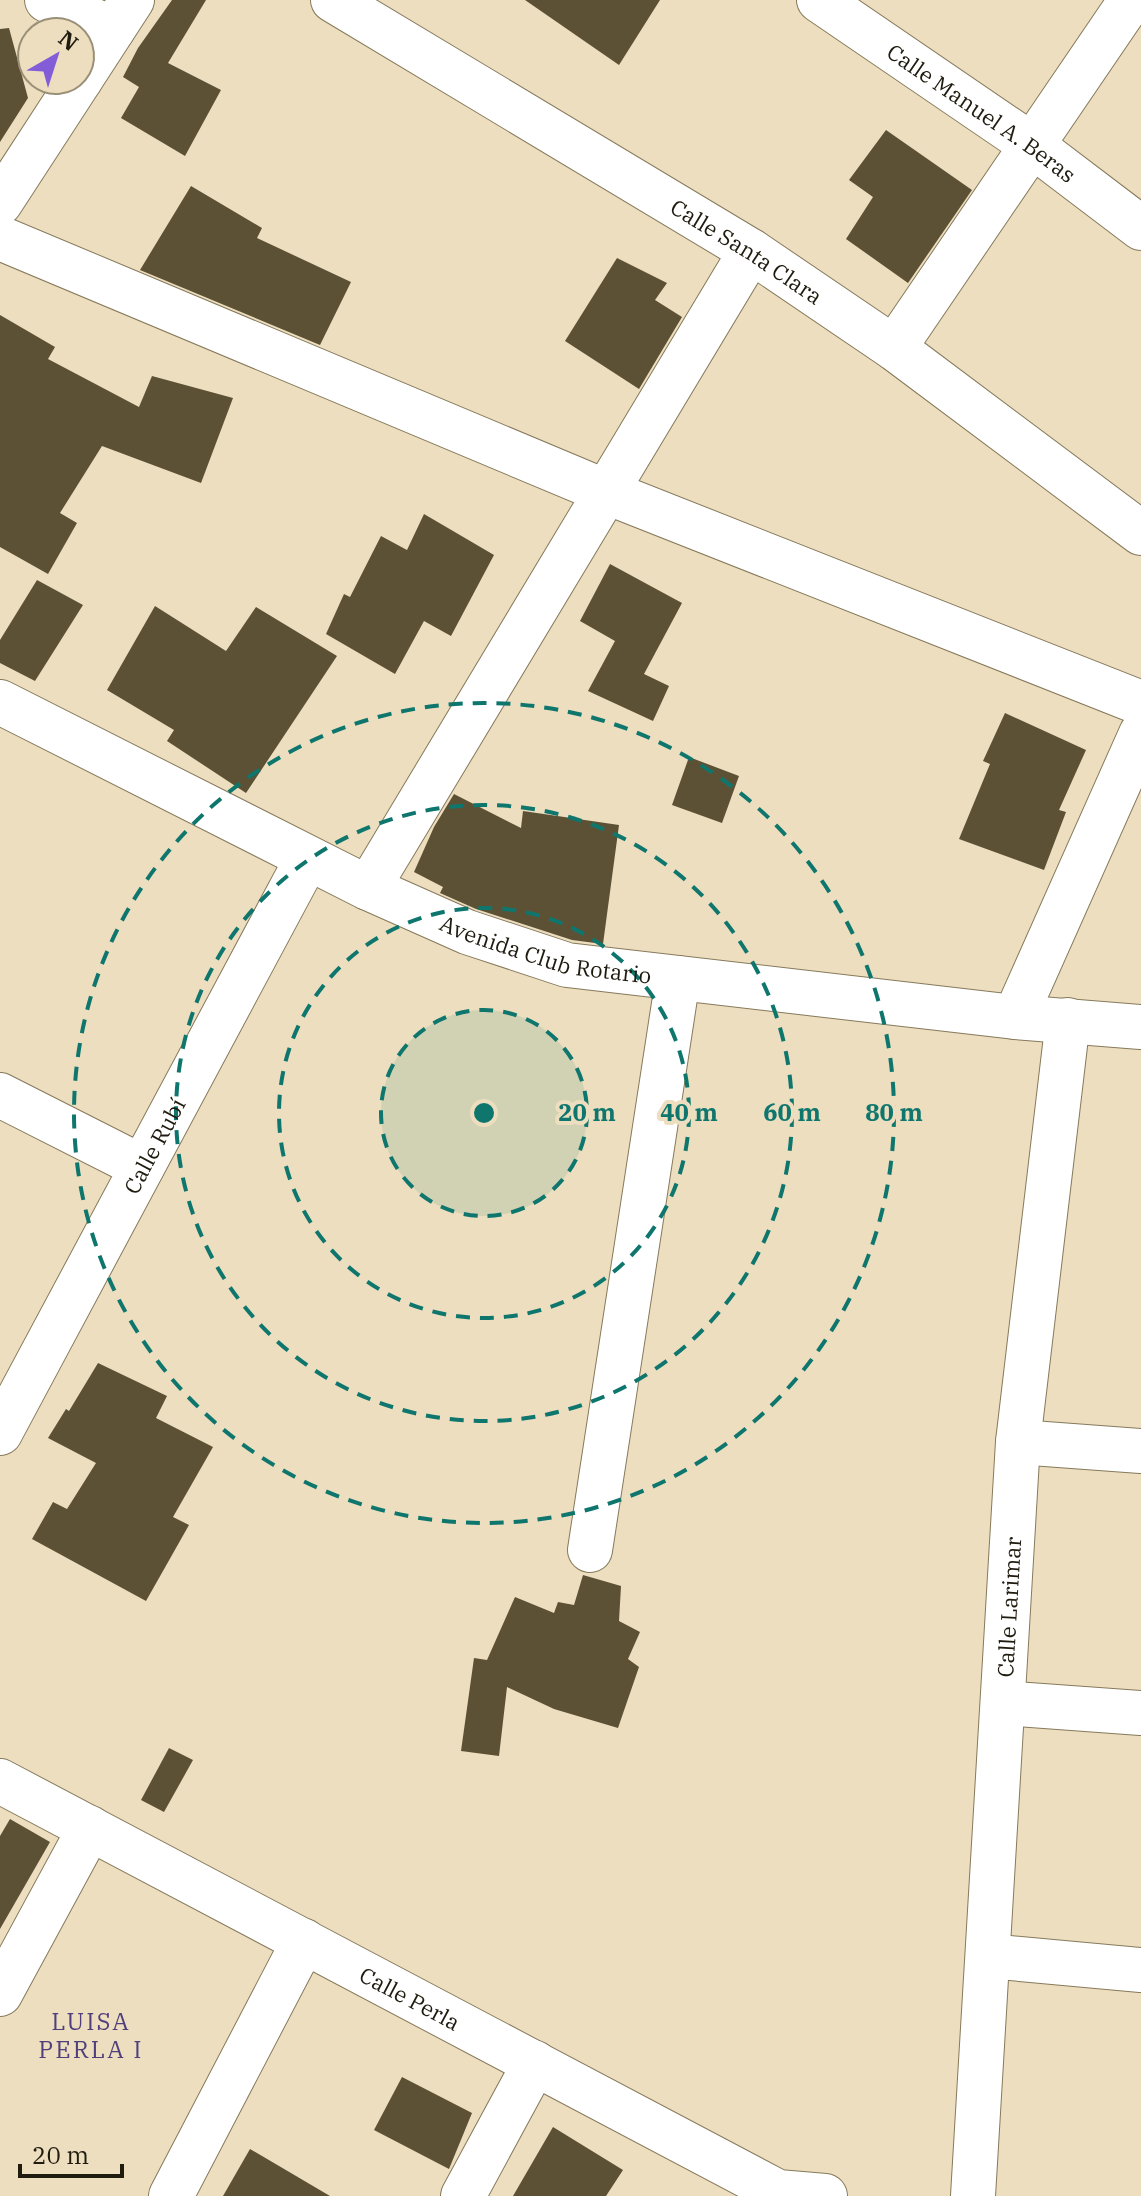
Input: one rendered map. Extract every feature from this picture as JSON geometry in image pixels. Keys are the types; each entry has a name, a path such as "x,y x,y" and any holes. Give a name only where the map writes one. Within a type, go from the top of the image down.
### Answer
{"street":[{"path":"47,0 122,15 96,55"},
{"name":"Calle Santa Clara","path":"333,0 751,251 894,348 1141,533"},
{"name":"Calle Manuel A. Beras","path":"819,0 1033,146 1141,228"},
{"path":"894,348 1131,0"},
{"path":"0,203 70,96"},
{"path":"0,238 604,491 1141,703"},
{"path":"368,888 751,251"},
{"name":"Avenida Club Rotario","path":"0,702 368,888 467,932 567,965 1015,1017 1141,1027"},
{"path":"1015,1017 1141,734"},
{"name":"Calle Rubí","path":"0,1433 307,859"},
{"path":"590,1550 678,978"},
{"name":"Calle Larimar","path":"973,2196 1018,1442 1068,1020"},
{"path":"0,1095 142,1167"},
{"path":"1018,1442 1141,1451"},
{"path":"1003,1703 1141,1713"},
{"name":"Calle Perla","path":"0,1781 778,2192 825,2196"},
{"path":"0,1994 90,1828"},
{"path":"171,2196 304,1941"},
{"path":"988,1956 1141,1970"},
{"path":"463,2196 535,2063"}],"building":[{"path":"172,0 206,0 168,63 221,90 185,156 121,118 139,87 123,77 138,48"},
{"path":"525,0 660,0 619,65"},
{"path":"9,28 16,54 16,96 28,98 0,142 0,29"},
{"path":"886,130 972,190 908,283 846,239 873,197 849,180"},
{"path":"191,186 262,228 257,238 351,282 320,345 140,270"},
{"path":"617,258 667,283 655,300 682,317 639,389 565,341"},
{"path":"0,315 55,347 48,359 139,407 152,376 233,398 201,483 102,446 60,513 77,523 48,574 0,547"},
{"path":"424,514 494,555 451,636 424,621 395,674 326,634 344,594 350,597 381,536 407,550"},
{"path":"610,564 682,603 644,674 669,686 653,721 588,691 615,641 580,621"},
{"path":"37,580 83,605 35,681 0,663 0,640"},
{"path":"155,606 226,651 256,607 337,656 246,793 167,741 174,730 107,690"},
{"path":"1005,713 1086,750 1059,810 1066,812 1044,870 959,839 990,764 983,761"},
{"path":"689,757 739,776 722,823 672,805"},
{"path":"454,794 521,828 523,811 619,825 603,944 572,940 476,909 440,893 443,887 414,872 434,827"},
{"path":"98,1363 167,1396 156,1418 213,1447 173,1517 189,1525 146,1601 32,1539 53,1502 67,1509 96,1463 48,1438 66,1409 69,1411"},
{"path":"583,1575 621,1586 619,1621 640,1632 628,1659 639,1667 618,1728 554,1709 507,1687 499,1756 461,1751 474,1658 487,1660 515,1597 554,1613 558,1602 574,1605"},
{"path":"169,1748 193,1760 164,1812 141,1800"},
{"path":"10,1819 50,1842 0,1929 0,1836"},
{"path":"402,2077 472,2113 449,2169 374,2130"},
{"path":"553,2127 623,2170 606,2196 513,2196"},
{"path":"250,2149 330,2196 223,2196"}],"district":[{"name":"LUISA PERLA I","path":"91,2035"}]}
